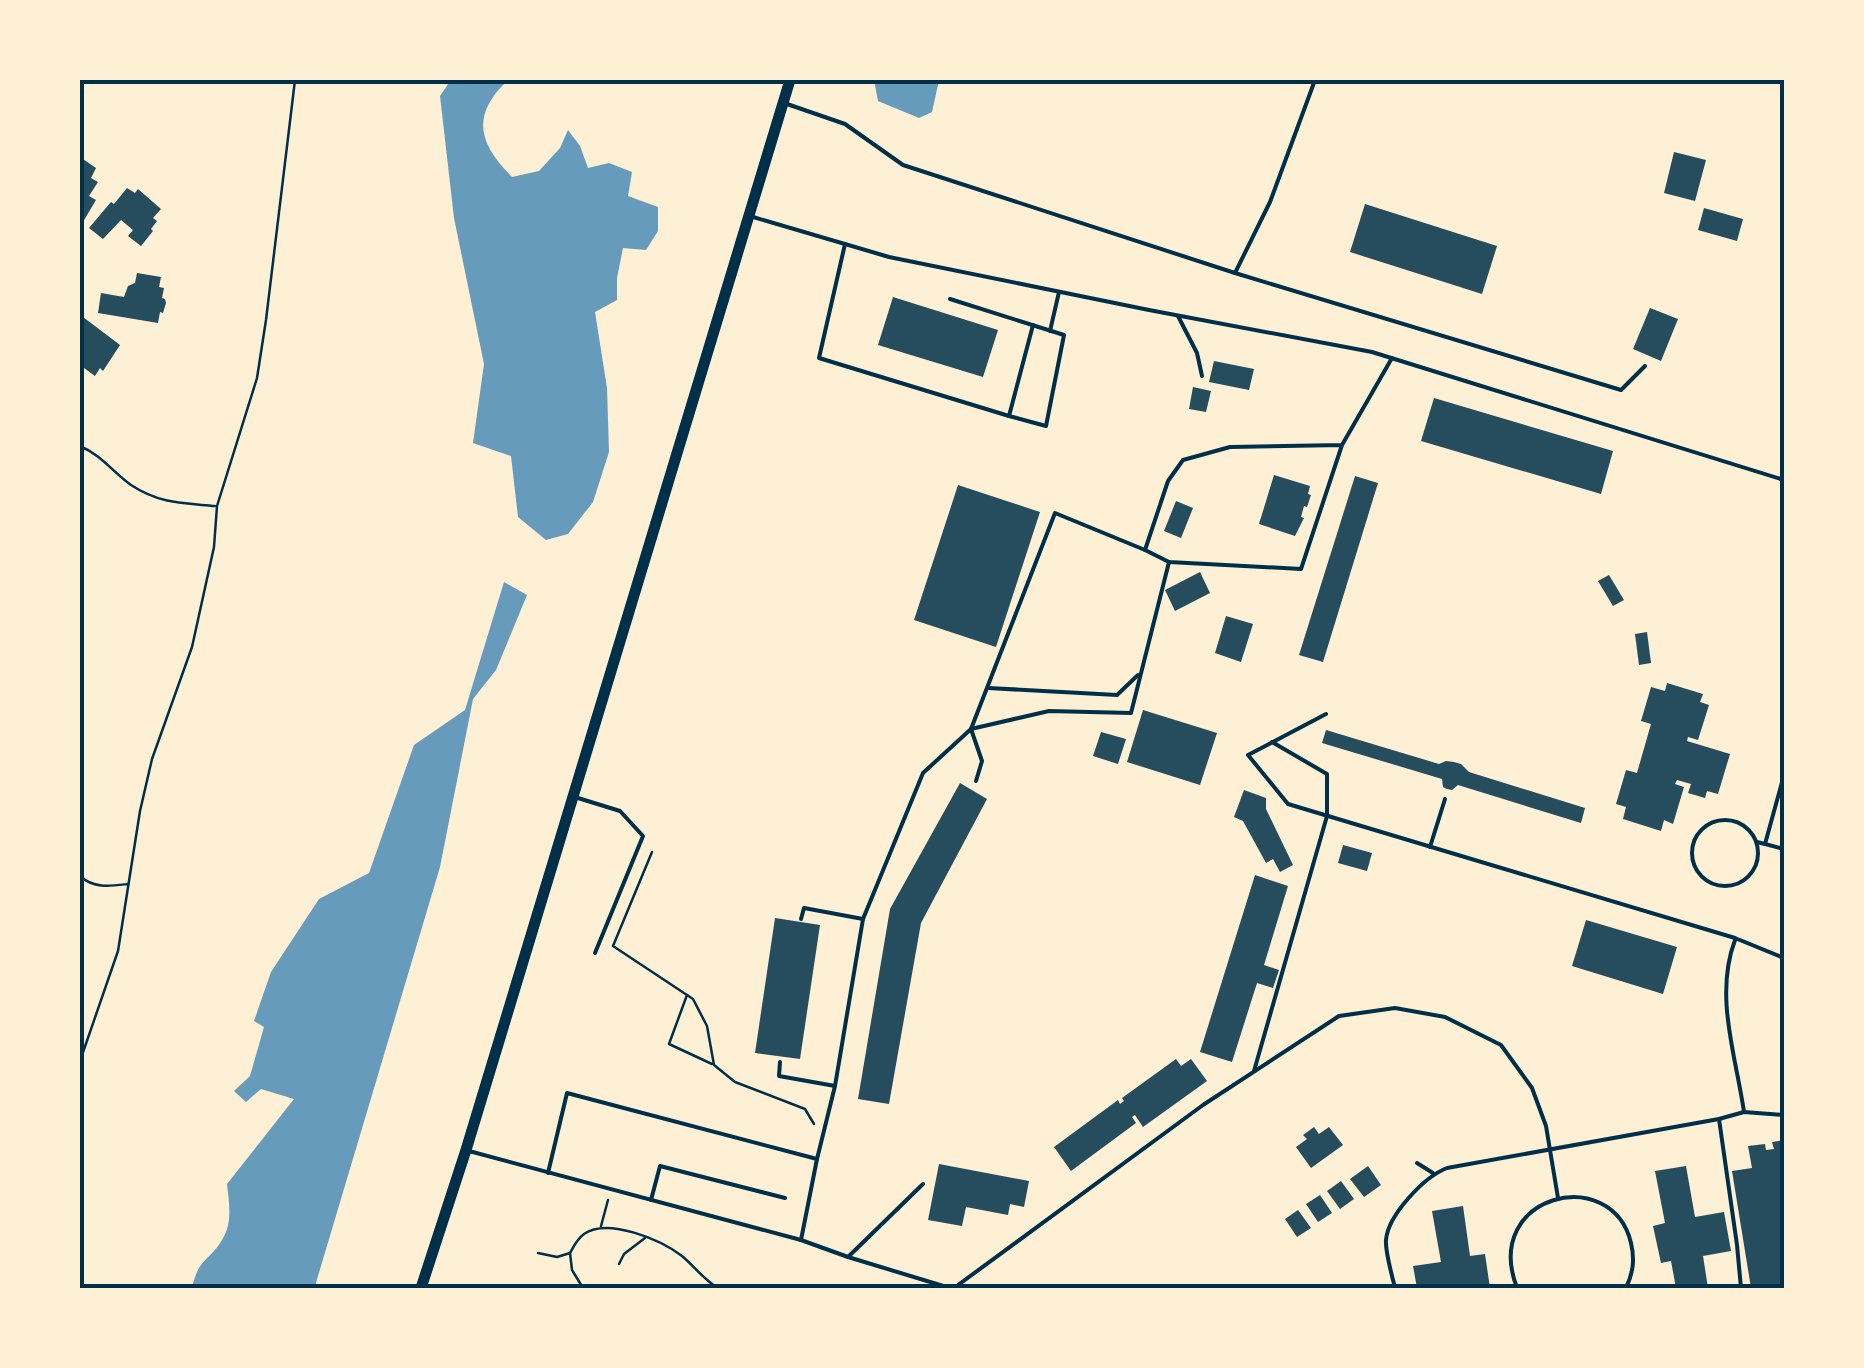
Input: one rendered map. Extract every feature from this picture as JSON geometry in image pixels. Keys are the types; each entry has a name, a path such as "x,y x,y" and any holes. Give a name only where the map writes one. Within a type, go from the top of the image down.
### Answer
{"main road":[{"path":"421,1288 790,80"}],"lane":[{"path":"1234,273 1270,202 1315,80"},
{"path":"782,103 845,124 902,165 1234,273 1621,390 1645,366"},
{"path":"748,216 889,257 1372,352 1784,480"},
{"path":"846,244 820,358 1046,426 1064,335 950,300"},
{"path":"1050,331 1059,292"},
{"path":"1178,316 1197,353 1202,376"},
{"path":"1009,416 1033,325"},
{"path":"801,1240 816,1159 836,1086 863,919 923,774 971,728 1055,513 1169,562 1301,569 1342,444 1392,358"},
{"path":"1145,550 1168,481 1183,460 1230,447 1342,444"},
{"path":"971,728 1049,712 1131,713 1169,562"},
{"path":"988,688 1118,695 1141,672"},
{"path":"1326,714 1248,755 1288,804 1735,938 1784,958"},
{"path":"971,728 982,761 976,780"},
{"path":"1254,1071 1326,816 1327,774 1272,742"},
{"path":"1765,844 1784,774"},
{"path":"574,797 620,810 643,836 595,953"},
{"path":"1430,848 1446,799"},
{"path":"1756,842 1756,864 1741,881 1720,885 1695,868 1695,838 1710,823 1731,820 1742,824 1756,842 1784,849"},
{"path":"801,919 804,908 863,919"},
{"path":"1735,938 1726,980 1726,1011 1744,1112"},
{"path":"466,1150 801,1240 952,1288 1203,1105 1339,1016 1395,1008 1446,1017 1502,1045 1532,1088 1546,1126 1558,1198"},
{"path":"780,1062 779,1076 836,1086"},
{"path":"548,1172 568,1093 816,1159"},
{"path":"1395,1288 1386,1239 1400,1207 1433,1174 1447,1168 1744,1112 1784,1115"},
{"path":"1719,1119 1741,1288"},
{"path":"1417,1163 1433,1174"},
{"path":"651,1200 660,1166 785,1198"},
{"path":"848,1258 923,1184"},
{"path":"1517,1288 1510,1252 1525,1218 1540,1205 1558,1198 1580,1197 1617,1216 1629,1234 1634,1255 1632,1276 1626,1288"}],"path":[{"path":"80,1061 118,951 152,759 192,647 214,546 217,506 257,378 295,80"},
{"path":"80,446 132,485 165,502 217,506"},
{"path":"652,852 614,946 693,999 707,1026 714,1065"},
{"path":"80,876 87,883 108,887 130,883"},
{"path":"687,995 668,1044 714,1065 735,1082 805,1109 822,1138"},
{"path":"601,1228 609,1195"},
{"path":"583,1288 572,1270 570,1254 586,1232 601,1228 633,1232 665,1244 718,1288"},
{"path":"618,1264 624,1254 646,1237"},
{"path":"538,1254 557,1258 570,1254"}],"water":[{"path":"451,80 506,80 487,107 484,131 492,154 512,177 539,171 560,148 568,130 580,146 588,168 609,163 632,172 628,196 658,207 658,231 646,250 623,248 617,300 595,312 607,388 609,452 593,502 568,534 546,540 518,517 511,456 473,443 484,364 454,218 440,96"},
{"path":"877,80 939,80 932,112 919,118 878,101"},
{"path":"504,582 527,595 496,670 473,699 440,867 315,1286 192,1288 201,1265 228,1227 227,1184 294,1099 261,1089 246,1102 234,1091 250,1076 264,1027 254,1021 271,972 319,899 369,873 414,745 465,710"}],"building":[{"path":"1674,152 1706,160 1695,201 1664,193"},
{"path":"80,157 96,168 91,178 98,182 89,196 96,200 80,227"},
{"path":"127,188 135,193 138,189 161,209 153,218 157,221 153,231 141,246 128,236 133,230 121,220 103,239 89,228"},
{"path":"1365,204 1497,246 1482,294 1350,252"},
{"path":"1704,208 1743,219 1737,241 1698,230"},
{"path":"137,273 161,277 159,287 164,288 162,298 166,303 158,323 98,313 101,293 124,297 128,286 135,283"},
{"path":"893,297 998,330 983,377 878,345"},
{"path":"1650,308 1678,319 1661,361 1633,349"},
{"path":"83,317 120,345 103,371 100,368 95,376 80,365"},
{"path":"1214,361 1254,369 1249,390 1209,382"},
{"path":"1193,387 1211,391 1206,412 1189,409"},
{"path":"1434,398 1613,451 1601,494 1421,441"},
{"path":"1274,475 1310,486 1311,495 1295,536 1259,524"},
{"path":"1355,476 1378,483 1323,662 1299,655"},
{"path":"958,485 1040,512 996,647 914,620"},
{"path":"1176,501 1193,508 1181,538 1164,531"},
{"path":"1200,572 1210,593 1175,611 1165,590"},
{"path":"1609,575 1624,600 1613,606 1598,581"},
{"path":"1226,616 1253,624 1241,662 1215,653"},
{"path":"1647,632 1651,663 1639,665 1635,634"},
{"path":"1667,683 1703,694 1700,702 1709,705 1698,740 1688,737 1687,741 1730,754 1718,794 1707,791 1705,798 1688,793 1691,784 1677,780 1675,784 1684,787 1673,824 1664,820 1661,831 1623,819 1626,807 1616,804 1626,770 1637,773 1651,724 1641,721 1651,687 1665,691"},
{"path":"1143,710 1217,733 1200,785 1127,762"},
{"path":"1326,730 1439,764 1461,764 1469,772 1585,808 1581,823 1458,785 1447,789 1442,779 1322,743"},
{"path":"1101,732 1126,739 1118,764 1093,756"},
{"path":"960,783 987,799 921,923 889,1104 858,1099 890,909"},
{"path":"1244,790 1266,798 1266,809 1293,865 1280,872 1273,859 1266,863 1243,821 1234,817"},
{"path":"1343,845 1372,853 1367,871 1338,863"},
{"path":"1255,875 1288,886 1264,965 1279,970 1273,988 1257,983 1232,1062 1200,1052"},
{"path":"775,918 820,925 800,1059 755,1053"},
{"path":"1586,920 1677,947 1663,994 1572,966"},
{"path":"1176,1059 1181,1066 1191,1059 1207,1081 1143,1127 1135,1115 1132,1117 1136,1123 1071,1171 1054,1147 1118,1100 1120,1104 1122,1098"},
{"path":"1314,1127 1319,1134 1329,1127 1343,1145 1311,1168 1296,1147"},
{"path":"1784,1140 1784,1288 1751,1288 1732,1171 1752,1168 1748,1146 1765,1144 1766,1150 1774,1149 1772,1142"},
{"path":"939,1164 1029,1181 1024,1207 1010,1204 1008,1215 966,1207 962,1226 928,1220"},
{"path":"1368,1166 1381,1185 1364,1197 1350,1179"},
{"path":"1686,1166 1695,1217 1724,1212 1731,1251 1703,1256 1708,1288 1676,1288 1671,1261 1661,1263 1653,1226 1665,1223 1655,1171"},
{"path":"1341,1181 1354,1199 1340,1209 1327,1191"},
{"path":"1320,1195 1332,1213 1318,1222 1306,1204"},
{"path":"1463,1206 1470,1256 1485,1254 1490,1288 1417,1288 1413,1266 1441,1262 1432,1211"},
{"path":"1298,1210 1311,1228 1297,1237 1285,1219"}]}
